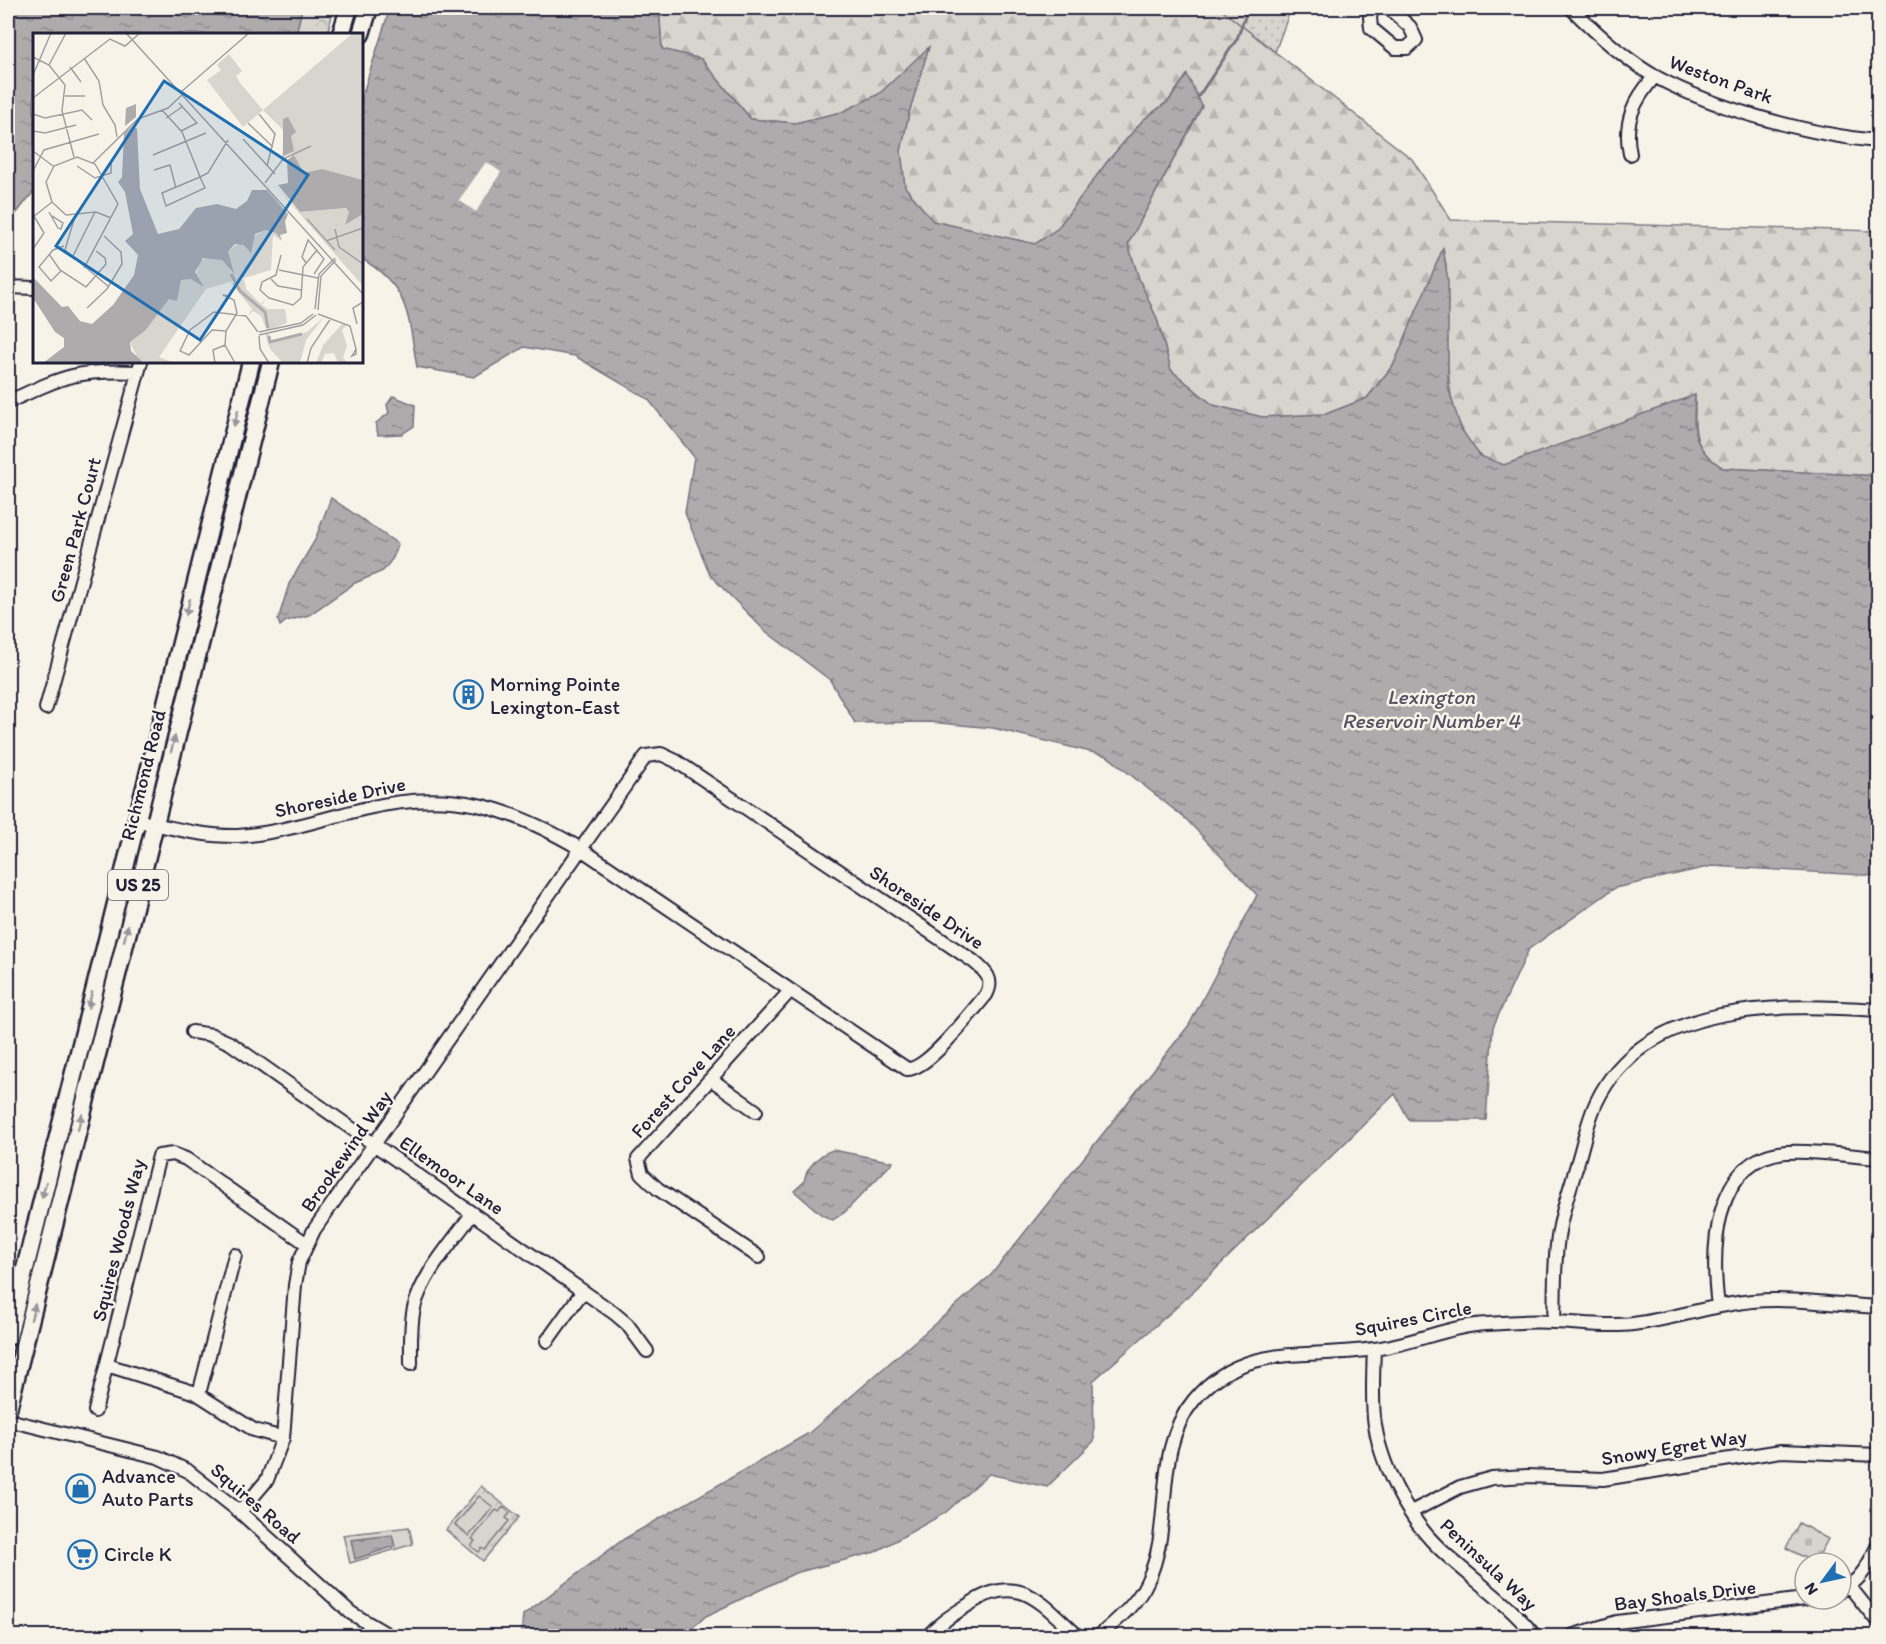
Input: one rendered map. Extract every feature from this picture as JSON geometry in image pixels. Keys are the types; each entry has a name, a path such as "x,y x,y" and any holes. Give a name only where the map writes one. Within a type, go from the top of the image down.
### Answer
{"highway":[{"path":"341,33 349,8"},
{"path":"361,33 369,8"},
{"name":"Richmond Road","path":"8,1337 250,363"},
{"name":"Richmond Road","path":"8,1409 153,824 271,363"}],"street":[{"path":"1373,8 1370,17 1371,28 1395,48 1407,48 1416,40 1410,27 1389,8"},
{"name":"Weston Park","path":"1572,8 1593,30 1655,76 1704,98 1780,122 1878,141"},
{"path":"1630,154 1626,136 1633,104 1655,76"},
{"path":"8,287 33,288"},
{"path":"8,402 57,379 85,371 140,367"},
{"name":"Green Park Court","path":"46,708 140,367"},
{"name":"Shoreside Drive","path":"135,820 217,835 258,834 382,804 449,800 510,813 540,825 580,849 903,1067 911,1069 930,1058 986,995 991,985 985,971 973,961 676,761 661,754 646,756 580,849"},
{"name":"Brookewind Way","path":"240,1512 270,1474 284,1438 295,1285 307,1244 580,849"},
{"name":"Forest Cove Lane","path":"759,1257 658,1189 642,1174 638,1159 712,1080 790,991"},
{"path":"1554,1322 1557,1244 1587,1129 1598,1100 1631,1056 1658,1036 1688,1024 1722,1016 1772,1007 1878,1010"},
{"name":"Ellemoor Lane","path":"192,1032 212,1035 230,1043 583,1291 627,1324 647,1351"},
{"path":"712,1080 756,1111"},
{"path":"1718,1306 1714,1260 1719,1223 1727,1193 1739,1176 1755,1163 1786,1152 1878,1158"},
{"name":"Squires Woods Way","path":"95,1412 159,1156 173,1154 186,1159 307,1244"},
{"path":"411,1364 412,1319 417,1298 435,1267 472,1214"},
{"path":"199,1394 235,1255"},
{"path":"547,1341 583,1291"},
{"name":"Squires Circle","path":"1099,1636 1130,1606 1147,1582 1158,1548 1171,1449 1179,1426 1191,1403 1210,1382 1228,1371 1252,1361 1287,1355 1374,1349 1464,1325 1554,1322 1632,1324 1755,1300 1878,1307"},
{"name":"Peninsula Way","path":"1374,1349 1374,1419 1387,1464 1411,1512 1436,1545 1518,1614 1535,1636"},
{"path":"107,1365 199,1394 254,1430 284,1438"},
{"name":"Squires Road","path":"8,1420 87,1438 174,1463 205,1483 240,1512 351,1613 390,1636"},
{"name":"Snowy Egret Way","path":"1411,1512 1460,1487 1492,1478 1527,1476 1603,1479 1781,1451 1878,1455"},
{"path":"1853,1581 1862,1574 1878,1545"},
{"path":"928,1636 983,1594 1008,1588 1035,1598 1078,1636"},
{"path":"1853,1596 1878,1622"},
{"name":"Bay Shoals Drive","path":"1571,1636 1617,1622 1793,1600"}],"green space":[{"path":"302,8 334,8 327,33 296,33"},
{"path":"659,8 1219,8 1412,159 1451,220 1878,231 1878,476 1723,468 1704,452 1699,444 1695,428 1695,395 1504,465 1484,458 1464,433 1454,409 1449,383 1447,274 1443,249 1394,364 1367,398 1326,414 1262,417 1213,405 1171,370 1157,319 1139,279 1128,244 1202,107 1187,75 1169,100 1143,120 1107,162 1057,229 1035,244 932,221 905,187 901,151 909,113 928,49 879,94 842,112 795,123 751,119 701,59 662,49"},
{"path":"1219,8 1291,8 1275,52"},
{"path":"481,1486 519,1517 483,1561 446,1530"},
{"path":"479,1496 493,1507 469,1536 455,1525"},
{"path":"503,1507 510,1513 506,1518 509,1521 485,1550 482,1548 479,1552 471,1546 475,1541 472,1539 496,1510 499,1512"},
{"path":"1799,1523 1828,1539 1822,1551 1793,1552 1786,1548"},
{"path":"409,1527 413,1544 350,1563 343,1535"}],"water":[{"path":"8,8 302,8 296,33 33,33 33,192 8,224"},
{"name":"Lexington Reservoir Number 4","path":"390,8 659,8 662,49 701,59 751,119 795,123 842,112 879,94 929,47 909,113 901,151 905,187 933,221 1035,244 1057,229 1107,162 1143,120 1169,101 1187,75 1202,106 1128,244 1139,279 1157,319 1171,370 1213,405 1262,417 1326,414 1367,398 1394,364 1443,248 1448,281 1448,387 1461,429 1480,456 1504,465 1695,395 1696,437 1705,453 1723,468 1878,476 1878,876 1712,866 1615,888 1529,949 1493,1027 1486,1120 1409,1120 1395,1094 1179,1305 1093,1381 1094,1441 1047,1487 989,1474 945,1513 875,1552 795,1573 706,1616 683,1636 521,1636 523,1615 624,1539 809,1433 991,1275 1189,1025 1257,895 1187,820 1107,756 993,728 929,722 855,723 830,680 764,630 710,575 685,513 694,457 648,399 575,356 524,347 474,377 417,367 408,318 398,292 390,281 363,260 363,93"},
{"path":"393,396 415,405 414,426 402,434 378,435 376,423 389,413 387,405"},
{"path":"331,498 398,544 393,558 383,571 355,583 309,615 286,621 280,626 278,620 289,584 315,540"},
{"path":"833,1150 893,1162 845,1212 833,1220 822,1215 794,1191 804,1182 814,1162"},
{"path":"392,1535 395,1546 355,1559 351,1540"}],"pier":[{"path":"486,162 501,172 476,212 459,200"}],"waterway":[{"path":"1198,97 1237,39 1248,8"}],"place":[{"name":"Morning Pointe Lexington-East","path":"469,695"},
{"name":"Advance Auto Parts","path":"81,1488"},
{"name":"Circle K","path":"83,1554"}]}
